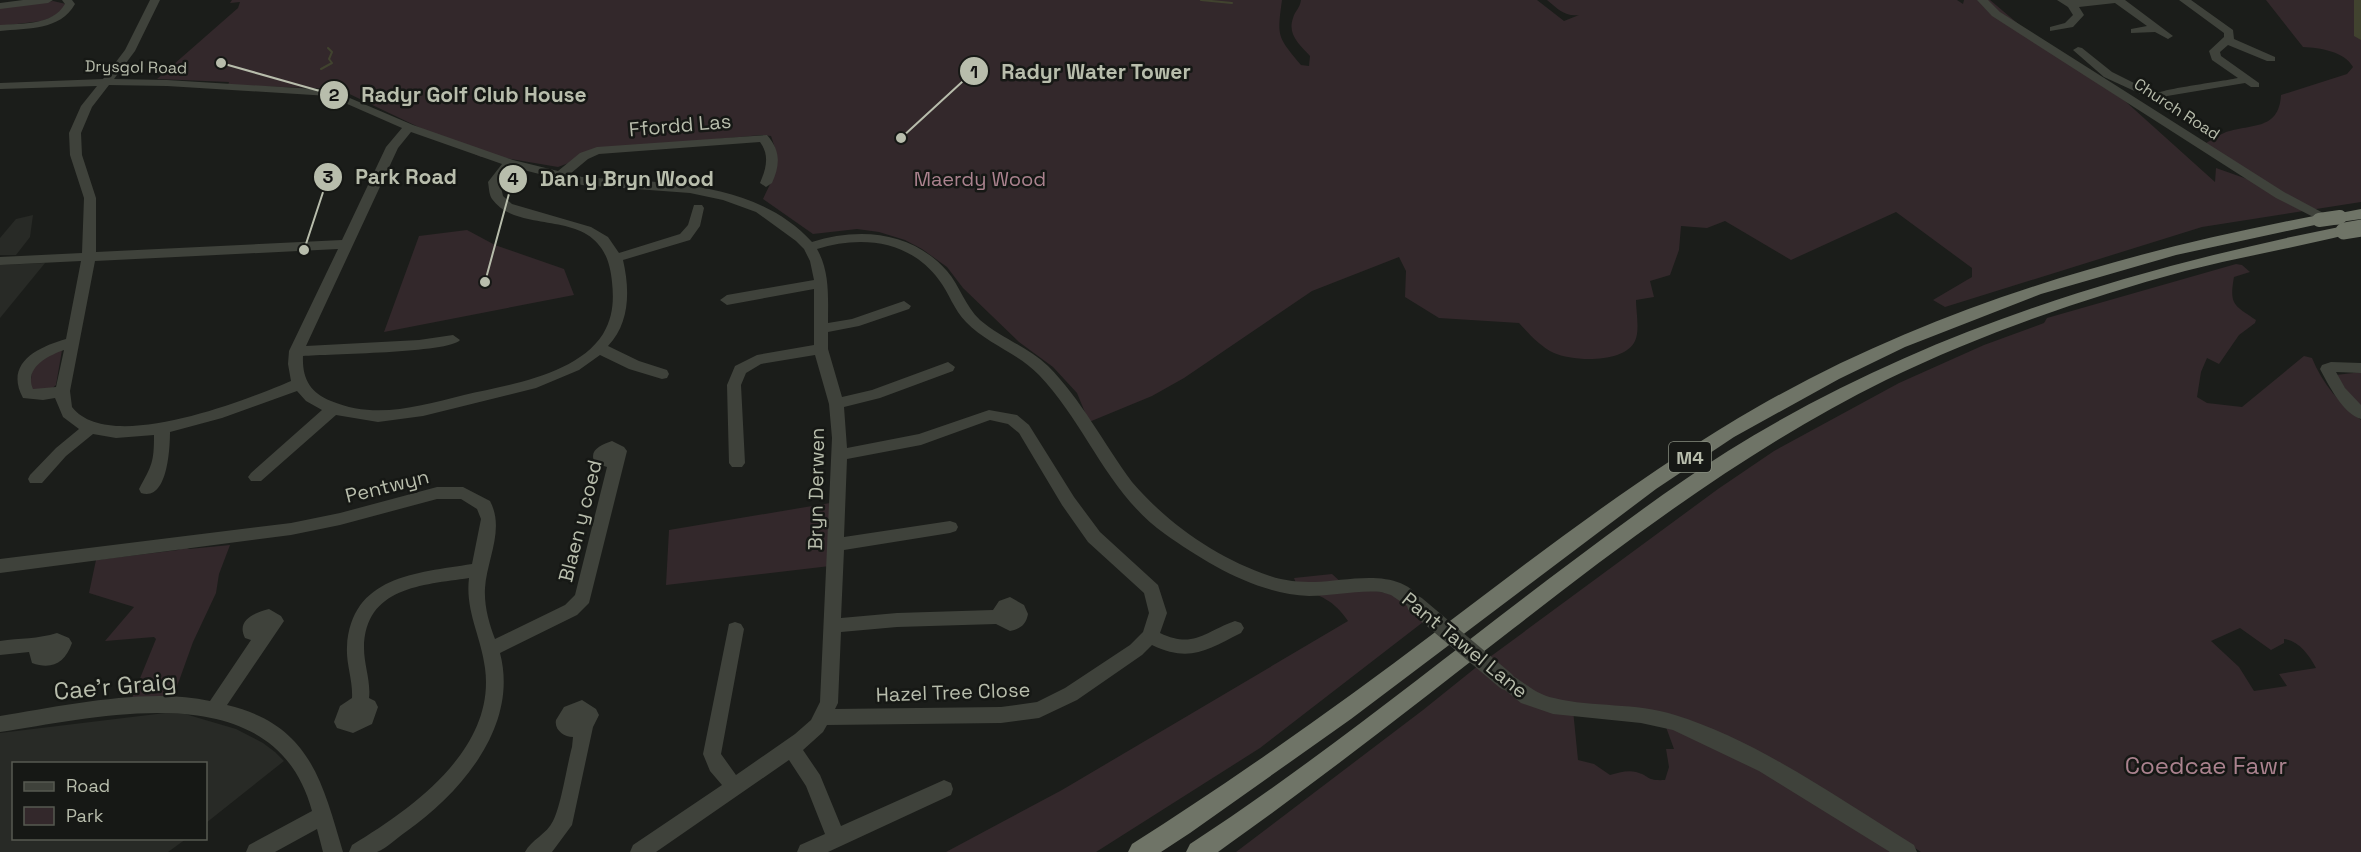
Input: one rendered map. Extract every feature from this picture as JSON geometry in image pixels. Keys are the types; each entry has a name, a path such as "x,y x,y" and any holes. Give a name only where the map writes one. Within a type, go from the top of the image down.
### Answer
{"highway":[{"name":"M4","path":"1198,852 1343,748 1630,528 1736,456 1806,413 1900,366 1963,338 2044,307 2123,282 2205,260 2353,228 2361,214"},
{"name":"M4","path":"1140,852 1188,822 1330,723 1573,539 1702,449 1777,404 1873,355 2000,302 2144,257 2256,231 2319,220 2353,228"}],"street":[{"path":"0,6 48,0"},
{"path":"0,28 54,19 66,12 70,3 67,0"},
{"path":"155,0 130,51 84,111 74,138 76,154 90,198 89,256 63,391 63,405 67,412 89,429 120,434 162,428 248,404 299,384"},
{"name":"Church Road","path":"1982,0 1996,14 2280,195 2353,228"},
{"path":"2054,30 2069,26 2077,20 2079,15 2072,5 2062,0"},
{"path":"2072,5 2113,0"},
{"path":"2118,0 2168,36"},
{"path":"2078,50 2093,65 2116,80 2162,101 2164,93 2251,82 2216,58 2214,51 2229,38 2229,32 2222,24 2184,0"},
{"path":"2135,31 2158,28"},
{"path":"2226,40 2271,59"},
{"name":"Drysgol Road","path":"0,86 106,82 190,84 331,93 409,127 509,163"},
{"path":"409,127 393,147 296,351 295,372 299,384 313,399 334,408 356,415 378,417 428,409 541,382 575,366 599,348 612,332 619,317 616,258 600,237 584,228 564,220 519,212 501,202 495,193 494,182 509,163"},
{"name":"Ffordd Las","path":"560,176 584,156 597,151 689,146 759,138 768,143 772,157 772,170 766,183"},
{"name":"Bryn Derwen","path":"509,163 592,182 680,188 726,197 771,215 809,247 817,261 821,283 821,349 836,404 840,455 830,697 824,717"},
{"path":"616,258 685,237 692,230 698,208"},
{"name":"Pant Tawel Lane","path":"809,247 837,238 874,236 898,242 934,265 957,296 967,315 1031,359 1043,370 1066,399 1121,481 1139,502 1180,537 1270,583 1314,589 1389,587 1416,605 1522,694 1549,705 1645,716 1676,724 1746,756 1855,817 1907,852"},
{"path":"0,261 346,244"},
{"path":"728,300 821,283"},
{"path":"820,329 854,323 903,306"},
{"path":"296,351 419,345 453,340"},
{"path":"63,391 43,395 28,394 24,383 25,375 38,355 52,347 72,342"},
{"path":"599,348 634,365 662,374"},
{"path":"737,463 734,399 736,376 744,366 757,360 821,349"},
{"path":"836,404 875,394 948,367"},
{"path":"2361,368 2331,367 2327,369 2340,392 2361,414"},
{"path":"256,477 334,408"},
{"path":"840,455 921,439 989,414 1012,419 1024,429 1068,501 1094,537 1152,590 1158,613 1150,636 1172,647 1188,649 1235,628"},
{"path":"147,489 159,471 162,458 162,428"},
{"path":"36,478 61,452 89,429"},
{"name":"Blaen y coed","path":"490,650 571,610 583,598 618,455"},
{"name":"Pentwyn","path":"0,566 291,529 340,519 431,495 450,493 472,497 480,501 488,513 488,526 476,587 477,610 490,650 495,676 488,720 476,745 448,783 429,803 392,831 358,852"},
{"path":"836,545 950,526"},
{"path":"359,704 361,698 356,656 356,632 358,622 367,606 383,592 404,582 479,570"},
{"path":"832,626 897,620 999,617"},
{"path":"735,629 712,754 717,765 735,787"},
{"path":"213,710 265,633"},
{"name":"Hazel Tree Close","path":"824,717 1001,716 1039,710 1056,703 1123,659 1150,636"},
{"path":"0,648 28,645 41,647"},
{"name":"Cae'r Graig","path":"0,724 152,704 185,705 213,710 259,726 282,741 309,774 333,852"},
{"path":"640,852 812,732 824,717"},
{"path":"536,852 556,834 562,825 584,725"},
{"path":"791,747 813,781 837,839"},
{"path":"807,852 944,789"},
{"path":"256,852 322,816"}],"shaded area":[{"path":"33,215 30,237 16,255 0,255 0,238 16,219"},
{"path":"45,263 0,318 0,265"},
{"path":"165,713 185,714 236,729 263,743 284,761 207,822 207,762 12,762 12,840 185,840 168,852 0,852 0,733"}],"green space":[{"name":"Maerdy Wood","path":"232,0 1282,0 1279,29 1283,41 1301,65 1309,66 1310,56 1299,44 1292,30 1293,18 1301,0 1537,0 1564,21 1579,15 1566,14 1547,0 1957,0 1963,4 1964,0 1990,0 2048,49 2125,101 2215,182 2216,168 2250,180 2203,145 2224,133 2269,121 2279,107 2281,95 2347,74 2353,67 2338,54 2303,47 2266,0 2361,0 2361,202 2202,227 1945,307 1933,300 1972,277 1972,268 1896,212 1791,260 1725,221 1707,228 1681,226 1679,250 1670,275 1650,281 1654,297 1636,300 1638,327 1635,341 1621,353 1598,359 1574,358 1554,353 1540,344 1519,323 1439,318 1405,297 1406,271 1399,257 1312,291 1184,378 1152,396 1089,422 1077,393 1053,367 1019,342 963,288 947,267 922,249 905,240 879,232 857,229 813,234 763,199 777,162 771,136 606,149 558,167 505,158 481,157 339,89 228,85 229,82 157,79 238,8 240,2 230,3"},
{"path":"53,1 66,4 62,13 42,21 0,26 0,8"},
{"path":"467,230 495,245 564,269 574,295 384,332 419,236"},
{"name":"Coedcae Fawr","path":"2236,264 2242,265 2250,272 2234,277 2233,299 2238,307 2256,320 2255,323 2239,335 2219,364 2207,358 2201,372 2197,397 2207,403 2242,407 2304,356 2312,358 2332,392 2361,420 2361,852 1921,852 1858,811 1897,852 1236,852 1479,665 1718,489 1774,451 1899,383 1984,345 2044,323 2047,318","holes":["2240,628 2271,650 2284,643 2284,639 2289,640 2307,654 2316,668 2279,674 2287,686 2254,691 2239,667 2211,641","1573,710 1663,719 1674,749 1666,749 1669,767 1665,780 1651,779 1633,771 1610,775 1594,764 1578,760"]},
{"path":"62,350 56,385 50,390 31,389 32,372 37,362 41,358"},
{"path":"2361,372 2361,409 2336,375"},
{"path":"830,503 830,566 666,585 669,530"},
{"path":"230,545 219,574 216,593 193,642 175,692 166,699 132,698 156,639 154,637 105,641 134,607 89,593 96,560 178,550 185,547 189,549"},
{"path":"1332,574 1343,584 1405,597 1427,619 1260,748 1096,852 946,852 1062,790 1348,621 1338,608 1326,600 1298,588 1294,578"}],"waterway":[{"path":"1201,0 1232,3"},
{"path":"2361,0 2361,36"},
{"path":"321,69 332,63 329,59 332,52 328,48"}],"place":[{"name":"Radyr Golf Club House","path":"221,63"},
{"name":"Radyr Water Tower","path":"901,138"},
{"name":"Park Road","path":"304,250"},
{"name":"Dan y Bryn Wood","path":"485,282"}]}
